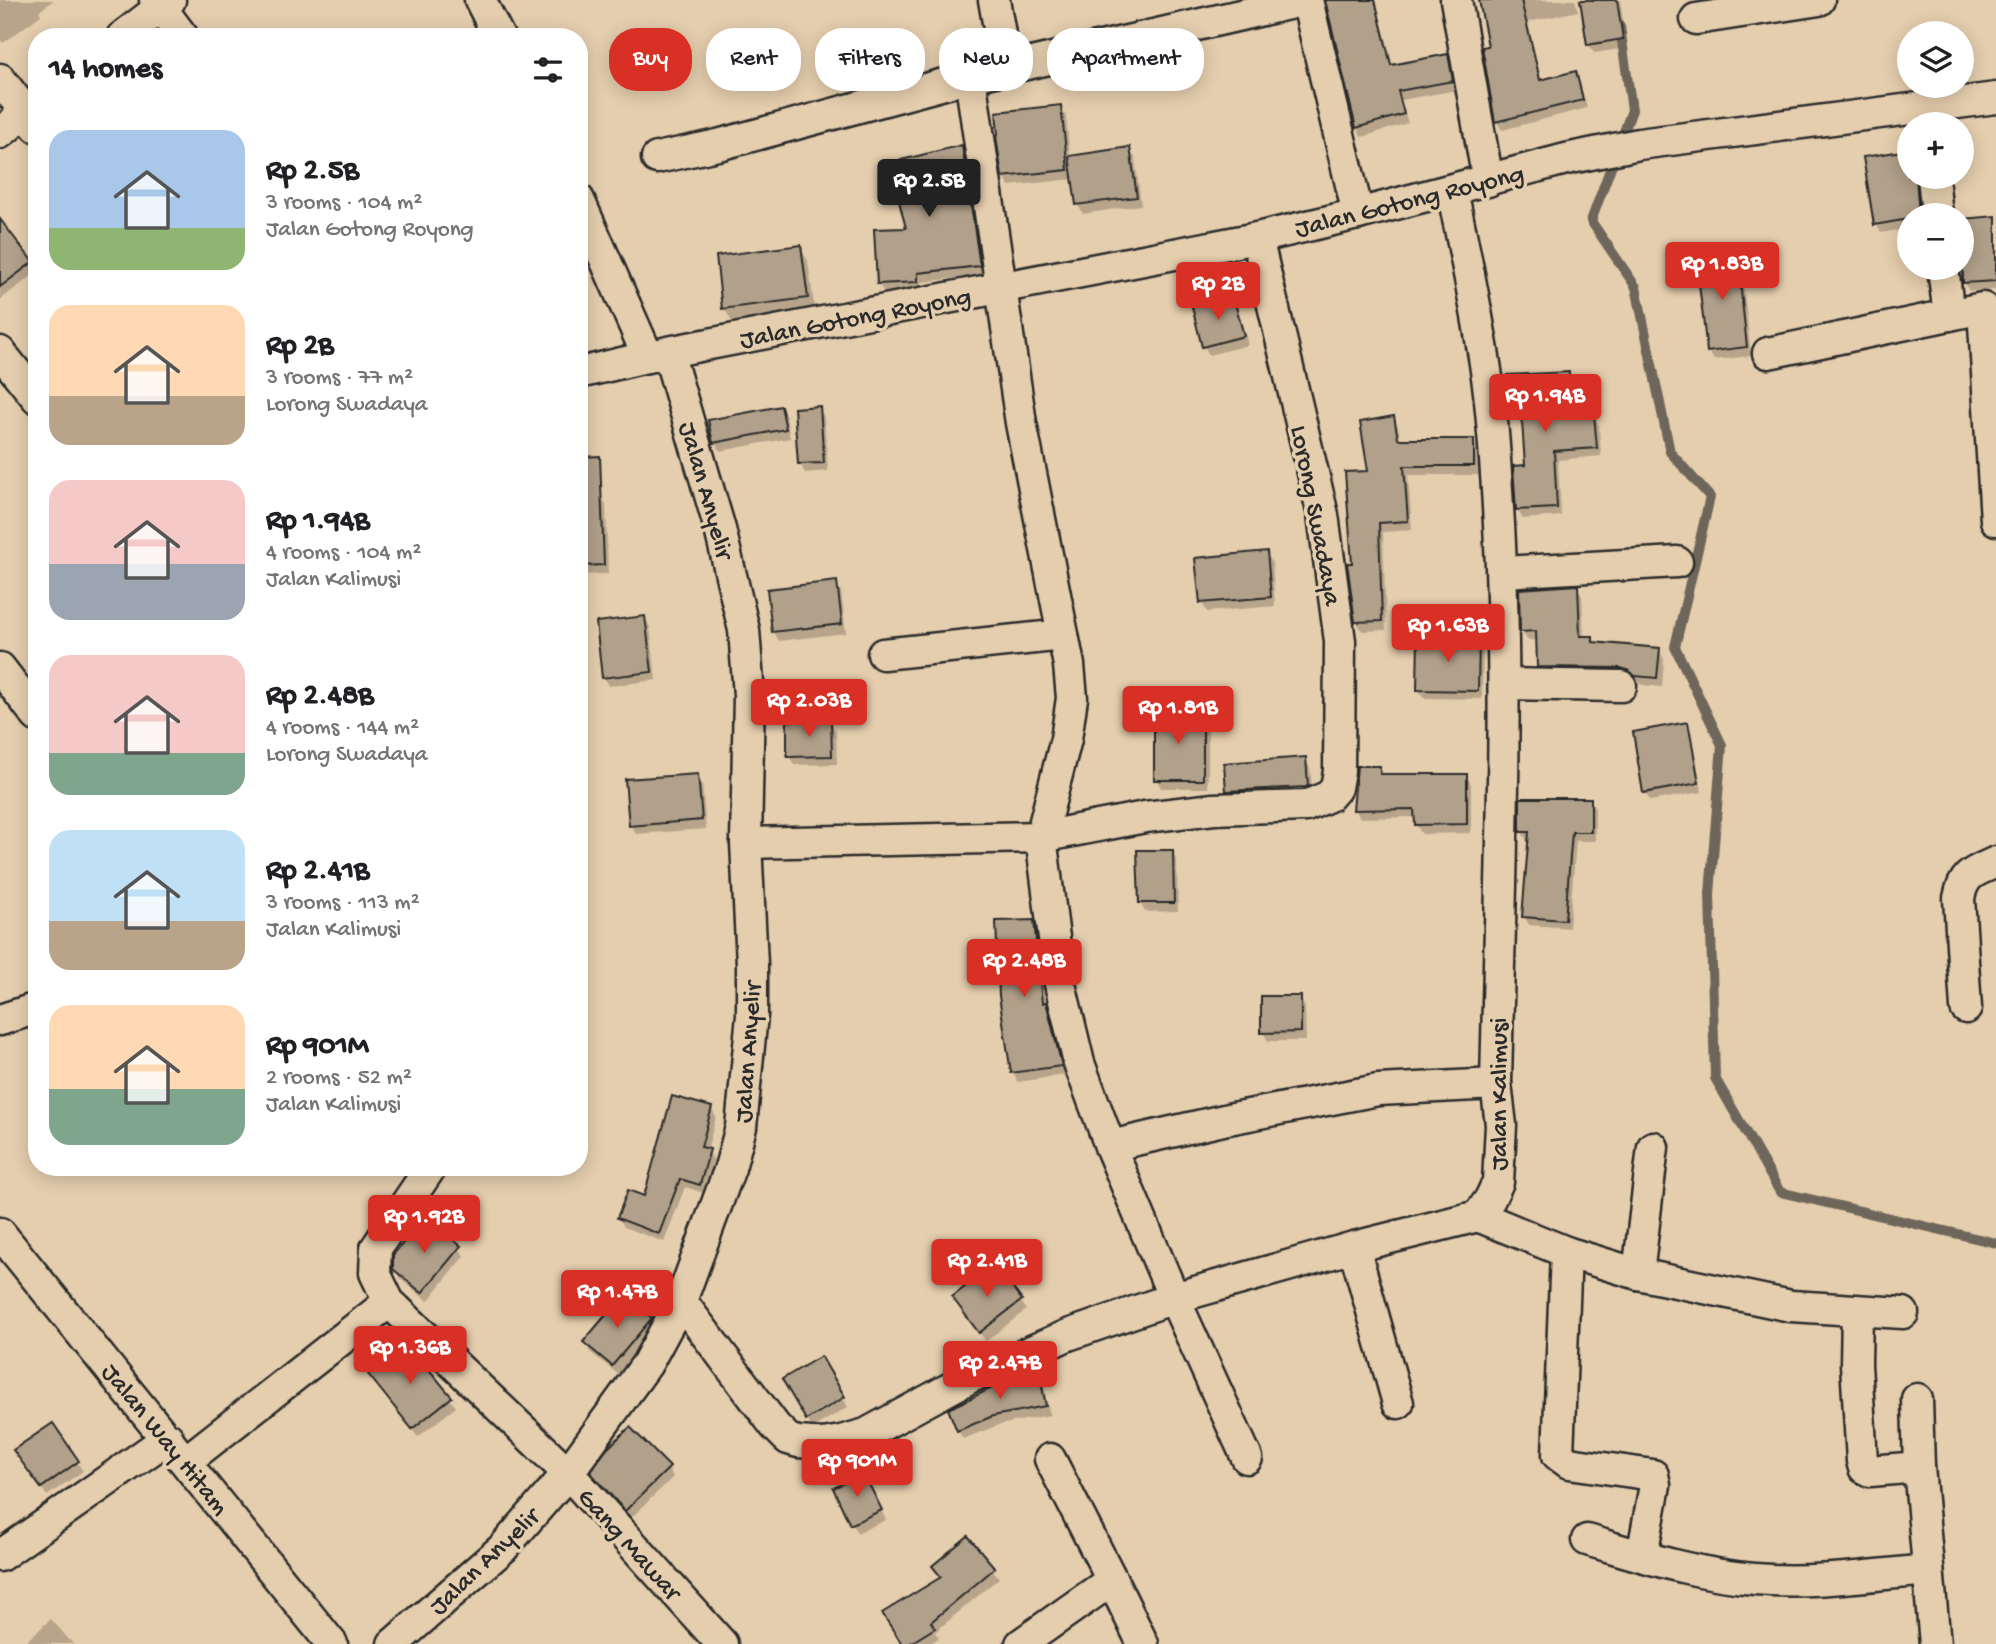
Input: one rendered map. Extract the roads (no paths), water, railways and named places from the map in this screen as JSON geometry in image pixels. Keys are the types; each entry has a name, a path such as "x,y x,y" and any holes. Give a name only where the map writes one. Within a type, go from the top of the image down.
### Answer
{"street":[{"path":"481,0 495,28"},
{"path":"994,0 999,28"},
{"path":"1033,62 1306,0 1358,215"},
{"path":"1456,0 1488,181"},
{"path":"1696,19 1819,0"},
{"path":"132,28 162,2 178,28"},
{"path":"0,79 28,109"},
{"path":"657,158 718,145 939,85"},
{"path":"972,91 1021,423 1069,665 1072,698 1066,739 1041,836 1060,984 1079,1063 1110,1146 1174,1298 1247,1458"},
{"name":"Jalan Gotong Royong","path":"1942,112 1996,98"},
{"path":"0,133 28,117"},
{"name":"Jalan Gotong Royong","path":"588,371 1257,237 1358,215 1566,159 1639,144 1897,119"},
{"name":"Jalan Kalimusi","path":"1452,190 1471,278 1487,377 1495,452 1502,572 1504,684 1496,1084 1501,1125 1498,1182 1478,1216"},
{"name":"Jalan Anyelir","path":"393,1644 503,1548 568,1472 646,1364 681,1301 730,1168 741,1127 752,1015 746,843 748,695 744,630 720,529 658,355 588,218"},
{"name":"Lorong Swadaya","path":"1041,836 1145,817 1214,809 1306,806 1329,796 1336,788 1339,771 1340,641 1331,561 1324,515 1257,237"},
{"path":"1944,280 1949,316"},
{"path":"1768,353 1990,307 1996,520"},
{"path":"0,352 28,387"},
{"path":"1502,572 1677,562"},
{"path":"883,654 1063,635"},
{"path":"0,668 28,704"},
{"path":"1504,684 1621,686"},
{"path":"746,843 1041,836"},
{"path":"1966,1008 1959,898 1961,887 1972,872 1996,862"},
{"path":"0,1020 28,1011"},
{"path":"1110,1146 1228,1119 1378,1090 1496,1084"},
{"path":"1638,1274 1653,1147"},
{"path":"0,1556 177,1449 389,1302 375,1273 376,1248 425,1176"},
{"path":"681,1301 775,1426 788,1439 823,1444 866,1434 969,1378 1068,1335 1174,1298 1354,1247 1478,1216 1566,1252 1638,1274 1791,1306 1903,1313"},
{"name":"Jalan Way Hitam","path":"0,1233 332,1644"},
{"path":"1354,1247 1398,1403"},
{"path":"1566,1252 1558,1455 1569,1463 1653,1475 1655,1485 1642,1556"},
{"name":"Gang Mawar","path":"389,1302 568,1472 722,1644"},
{"path":"1857,1312 1856,1364 1864,1468 1870,1471 1919,1467"},
{"path":"1917,1399 1919,1467 1935,1644"},
{"path":"1050,1459 1143,1644"},
{"path":"1587,1540 1711,1573 1756,1580 1854,1577 1928,1570"},
{"path":"1021,1644 1112,1580"}],"waterway":[{"path":"1620,27 1632,110 1591,221 1636,287 1670,452 1710,497 1675,647 1722,745 1710,894 1715,1078 1780,1192 1996,1243"}]}
